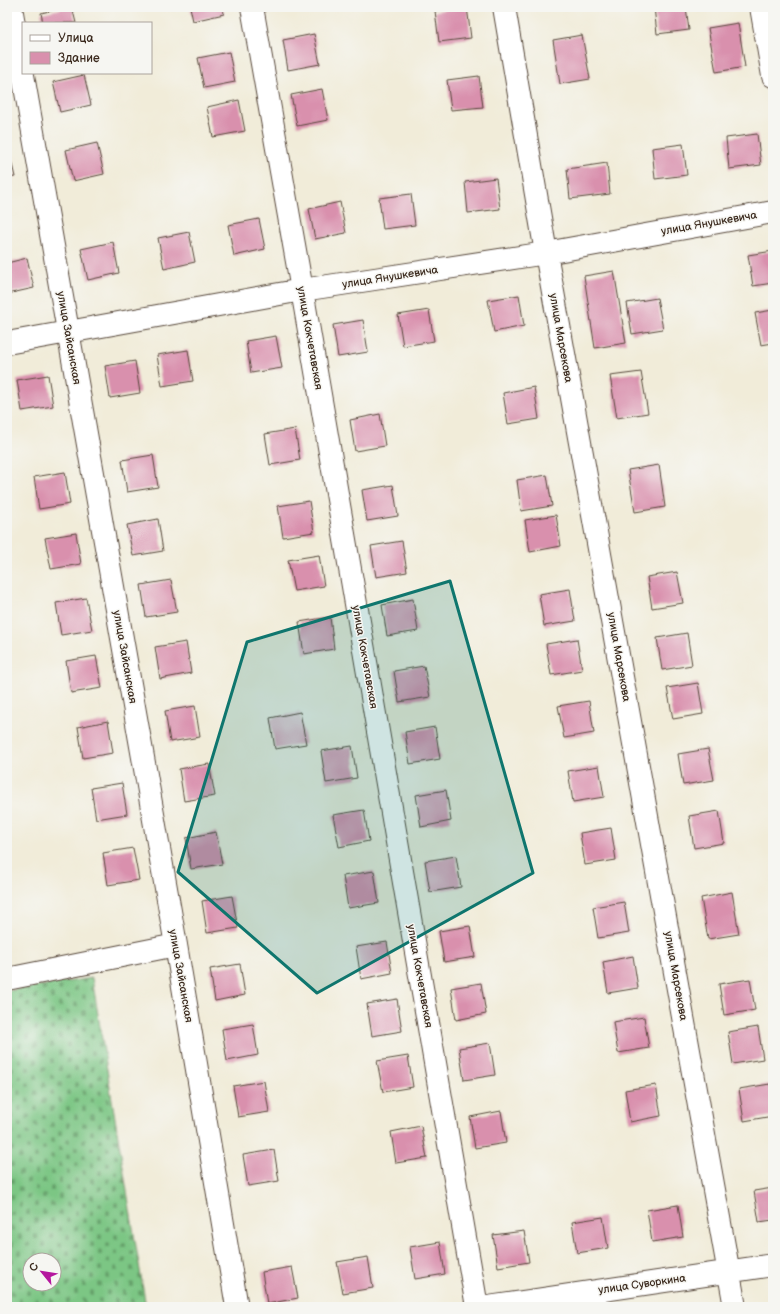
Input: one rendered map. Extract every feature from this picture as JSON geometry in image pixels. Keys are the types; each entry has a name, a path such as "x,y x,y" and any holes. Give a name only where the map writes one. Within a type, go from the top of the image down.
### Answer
{"street":[{"name":"улица Зайсанская","path":"10,7 176,944 237,1307"},
{"name":"улица Кокчетавская","path":"252,7 302,290 476,1307"},
{"name":"улица Марсекова","path":"504,7 546,253 735,1307"},
{"path":"761,7 773,76"},
{"name":"улица Янушкевича","path":"7,343 302,290 546,253 773,212"},
{"path":"7,979 176,944"},
{"name":"улица Суворкина","path":"488,1307 773,1265"}],"highlighted area":[{"path":"450,581 533,873 317,993 178,872 247,642"}],"green space":[{"path":"92,978 146,1307 7,1307 7,991"}],"building":[{"path":"72,7 76,22 43,22 41,13"},
{"path":"190,7 223,7 224,14 193,21"},
{"path":"467,7 471,38 439,42 435,11"},
{"path":"654,7 686,7 689,30 657,34"},
{"path":"738,23 745,67 716,72 708,28"},
{"path":"314,34 320,64 288,70 283,40"},
{"path":"582,35 590,79 560,84 553,40"},
{"path":"229,52 235,82 204,88 198,58"},
{"path":"84,75 91,105 60,112 53,82"},
{"path":"479,76 483,107 451,110 447,80"},
{"path":"322,89 328,120 297,126 291,95"},
{"path":"239,100 245,131 213,137 207,107"},
{"path":"757,134 761,165 729,169 726,138"},
{"path":"97,143 104,174 73,181 66,150"},
{"path":"683,144 687,175 655,179 652,148"},
{"path":"8,147 15,177 7,178"},
{"path":"607,163 610,194 570,199 567,169"},
{"path":"496,178 500,209 468,213 465,182"},
{"path":"411,194 415,225 383,229 379,198"},
{"path":"340,202 346,233 315,239 309,209"},
{"path":"259,219 265,249 234,256 228,225"},
{"path":"189,232 195,262 164,269 158,238"},
{"path":"113,242 119,273 88,280 81,249"},
{"path":"773,251 773,283 753,286 748,255"},
{"path":"27,258 34,288 7,294 7,263"},
{"path":"614,271 626,343 595,348 584,276"},
{"path":"519,295 524,326 494,332 488,300"},
{"path":"657,298 663,329 632,334 627,303"},
{"path":"429,310 434,341 403,346 398,315"},
{"path":"773,310 773,343 761,345 755,313"},
{"path":"363,320 368,352 338,357 333,325"},
{"path":"276,336 282,368 251,373 246,341"},
{"path":"188,350 193,381 162,386 157,355"},
{"path":"135,361 140,393 110,398 105,366"},
{"path":"641,372 648,413 617,418 610,376"},
{"path":"48,375 53,406 22,411 17,380"},
{"path":"534,387 539,419 508,424 503,393"},
{"path":"380,414 385,446 355,451 350,420"},
{"path":"295,429 300,460 270,465 265,434"},
{"path":"153,455 158,487 127,492 122,460"},
{"path":"659,465 665,507 635,512 628,470"},
{"path":"65,472 70,504 39,509 34,477"},
{"path":"547,475 552,506 521,511 517,480"},
{"path":"393,485 398,516 367,521 362,490"},
{"path":"309,501 314,532 283,537 278,506"},
{"path":"556,515 561,546 530,552 525,520"},
{"path":"158,519 163,551 133,556 127,525"},
{"path":"76,533 81,564 51,569 45,538"},
{"path":"402,541 407,572 376,577 371,546"},
{"path":"319,555 324,586 294,591 288,560"},
{"path":"677,572 683,603 652,608 647,577"},
{"path":"171,580 177,612 146,617 141,585"},
{"path":"570,589 575,621 544,626 539,594"},
{"path":"86,598 92,630 61,635 56,603"},
{"path":"413,599 418,631 387,636 382,605"},
{"path":"330,617 334,649 304,654 299,622"},
{"path":"687,633 692,665 662,670 657,638"},
{"path":"577,639 582,670 551,675 546,644"},
{"path":"186,642 191,673 160,679 155,647"},
{"path":"96,656 102,688 71,693 66,661"},
{"path":"424,666 430,697 399,702 394,671"},
{"path":"698,683 703,714 673,719 667,688"},
{"path":"589,701 594,733 564,738 558,706"},
{"path":"195,706 200,737 170,742 165,711"},
{"path":"300,712 306,744 275,749 270,718"},
{"path":"108,721 113,753 83,758 78,727"},
{"path":"435,727 440,759 410,764 405,732"},
{"path":"352,746 357,778 326,783 321,751"},
{"path":"708,749 714,780 683,785 678,754"},
{"path":"209,764 215,796 184,801 179,769"},
{"path":"599,766 604,797 573,802 568,771"},
{"path":"122,783 127,814 96,819 91,788"},
{"path":"446,790 451,821 421,827 416,795"},
{"path":"364,810 369,841 339,847 333,815"},
{"path":"719,811 724,843 694,848 689,816"},
{"path":"611,828 616,860 585,865 580,833"},
{"path":"216,832 222,864 191,869 186,838"},
{"path":"133,848 139,880 108,885 103,853"},
{"path":"456,856 461,887 430,892 425,861"},
{"path":"374,871 379,903 348,908 343,876"},
{"path":"732,892 739,934 708,939 701,898"},
{"path":"232,896 238,928 207,933 202,901"},
{"path":"624,902 629,933 598,938 593,907"},
{"path":"470,926 475,957 444,962 439,931"},
{"path":"387,942 392,973 361,979 356,947"},
{"path":"633,956 638,988 608,993 603,962"},
{"path":"240,964 245,995 215,1001 210,969"},
{"path":"750,979 755,1010 724,1015 719,984"},
{"path":"481,983 486,1014 456,1020 451,988"},
{"path":"397,999 402,1031 372,1036 367,1004"},
{"path":"644,1017 649,1048 618,1053 613,1022"},
{"path":"253,1024 258,1055 227,1061 222,1029"},
{"path":"758,1027 763,1059 733,1064 728,1032"},
{"path":"490,1043 495,1075 464,1080 459,1048"},
{"path":"408,1056 413,1087 383,1092 377,1061"},
{"path":"264,1081 269,1112 238,1117 233,1086"},
{"path":"770,1084 773,1116 744,1121 739,1089"},
{"path":"656,1085 661,1116 630,1122 625,1090"},
{"path":"501,1111 506,1143 475,1148 470,1117"},
{"path":"421,1126 427,1158 396,1163 391,1132"},
{"path":"274,1150 279,1181 248,1186 243,1155"},
{"path":"773,1188 773,1220 759,1222 754,1191"},
{"path":"678,1205 683,1237 652,1242 647,1210"},
{"path":"603,1217 608,1248 577,1253 572,1222"},
{"path":"524,1231 529,1262 498,1267 493,1235"},
{"path":"440,1242 445,1274 415,1279 410,1247"},
{"path":"368,1257 373,1288 343,1293 337,1262"},
{"path":"292,1267 298,1298 267,1304 262,1272"}]}
